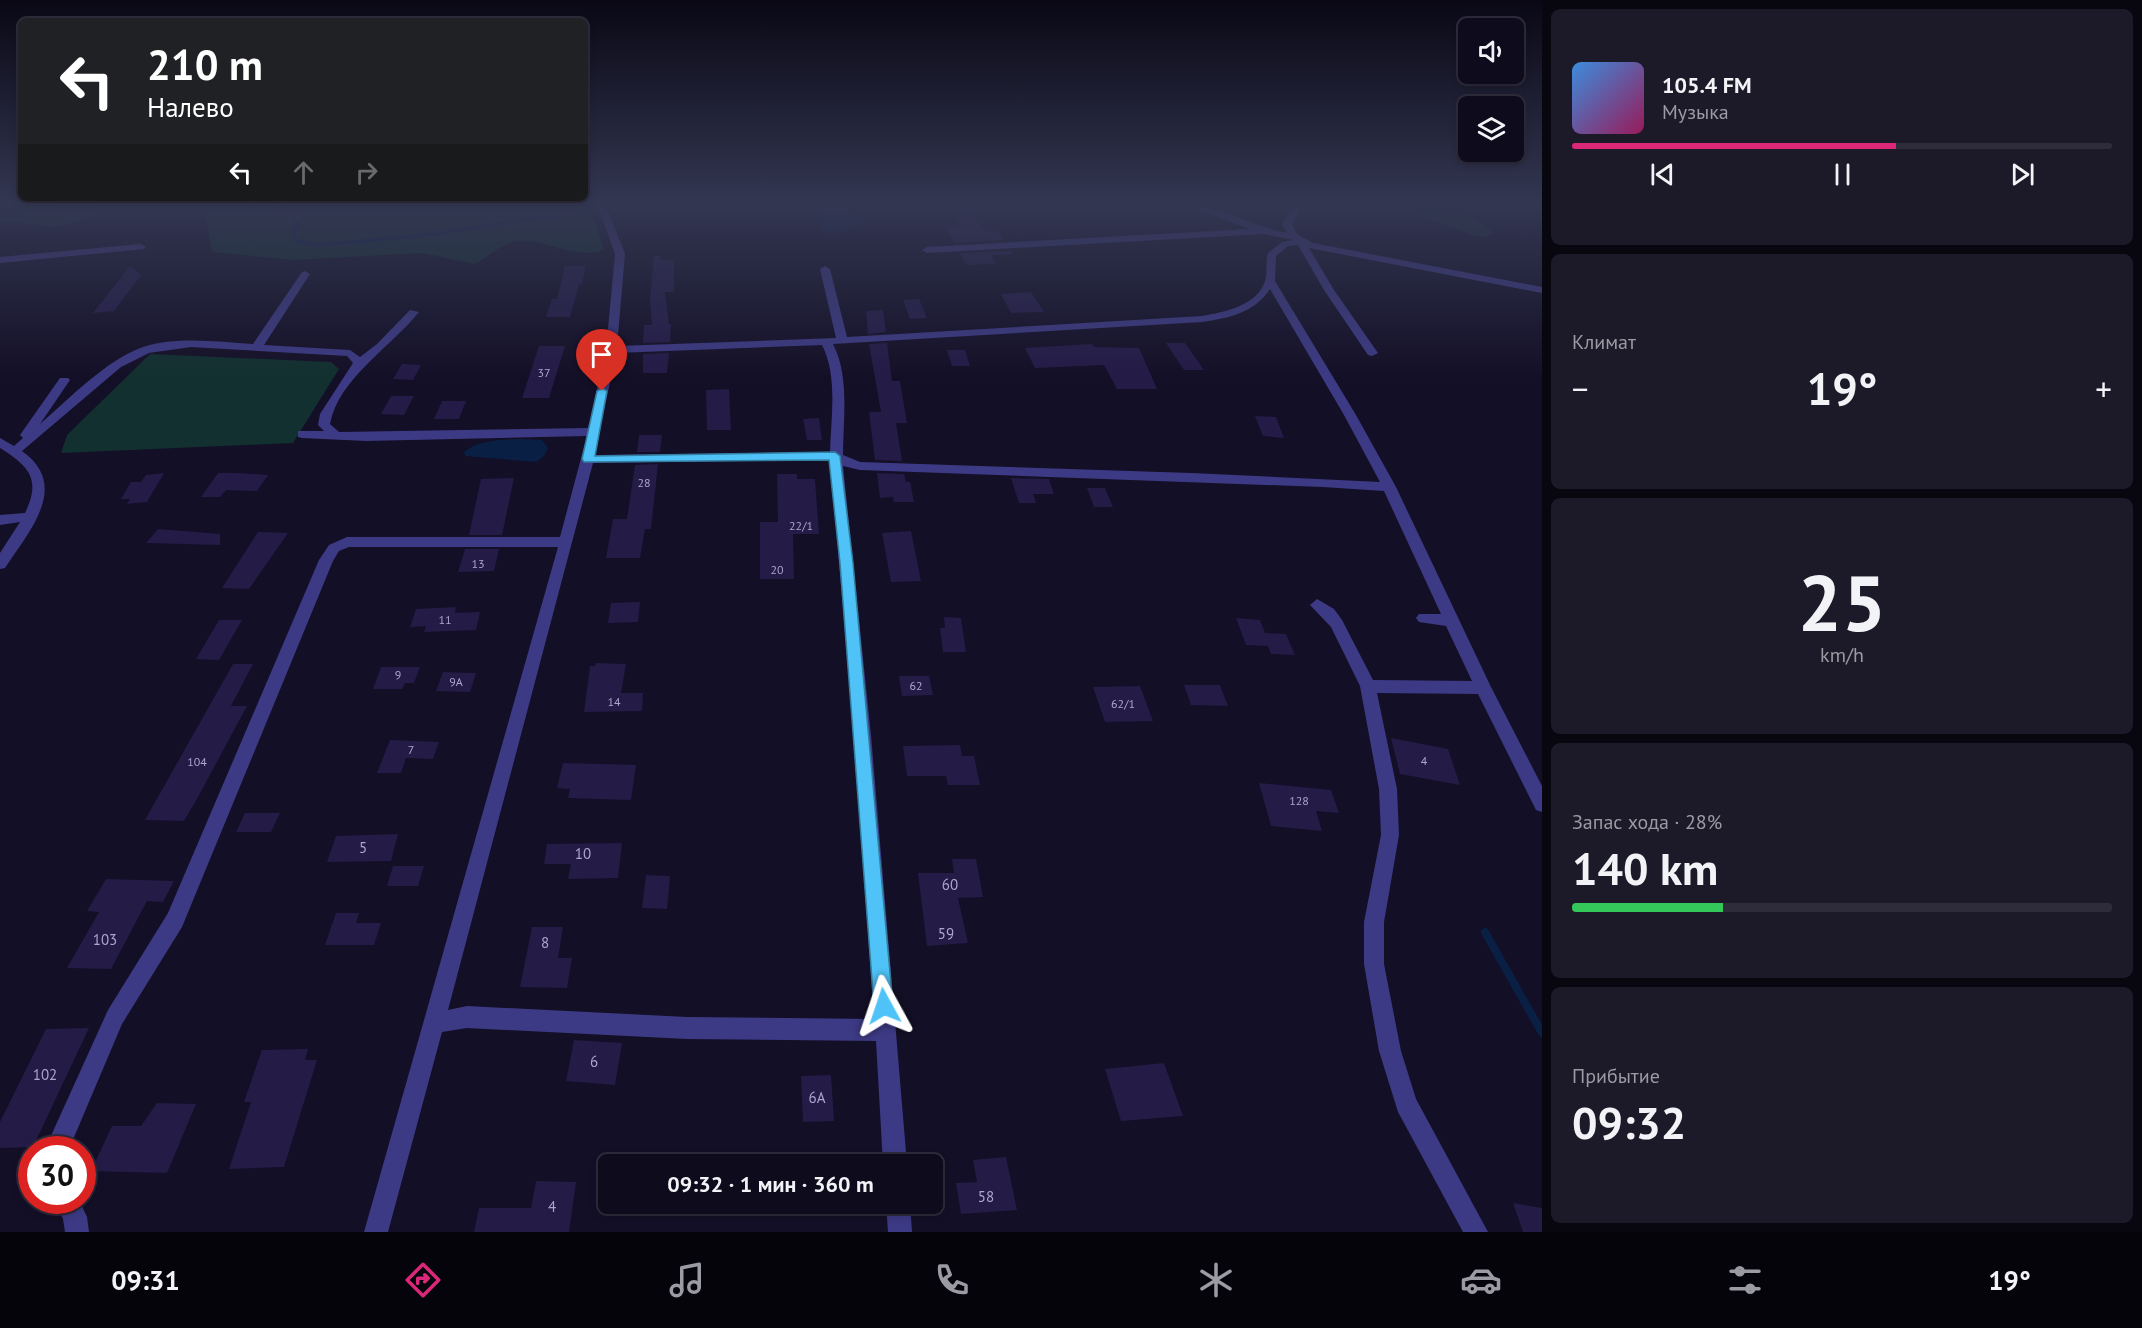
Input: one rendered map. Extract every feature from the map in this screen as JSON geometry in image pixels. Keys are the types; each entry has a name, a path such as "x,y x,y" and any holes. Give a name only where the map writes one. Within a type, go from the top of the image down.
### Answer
{"street":[{"path":"376,1232 588,459 611,350 619,263"},
{"path":"611,350 826,341 1218,317 1252,304 1260,297 1270,280 1271,263"},
{"path":"1313,263 1372,353"},
{"path":"1402,263 1542,290"},
{"path":"825,269 842,340"},
{"path":"257,347 305,274"},
{"path":"1270,280 1389,487 1483,688 1542,804"},
{"path":"335,435 324,425 326,414 358,363 381,346 414,312"},
{"path":"826,341 833,350 837,369 835,456 848,574 894,1154"},
{"path":"14,452 101,377 127,358 146,350 191,344 337,351 350,353 358,363"},
{"path":"14,452 64,380"},
{"path":"302,434 593,432"},
{"path":"0,442 31,465 38,476 41,489 28,517 0,564"},
{"path":"588,459 835,456 847,464 860,466 1127,472 1172,478 1389,487"},
{"path":"0,520 28,517"},
{"path":"63,1136 115,1017 175,920 326,560 334,548 347,542 566,542"},
{"path":"1317,605 1329,613 1337,624 1368,686 1388,789 1390,835 1374,922 1374,964 1390,1051 1406,1104 1476,1232"},
{"path":"1424,618 1452,621"},
{"path":"1368,686 1483,688"},
{"path":"434,1023 467,1017 687,1028 885,1030"},
{"path":"73,1214 77,1232"},
{"path":"899,1214 900,1232"}],"green space":[{"path":"150,354 331,362 339,369 293,443 61,453 67,435"}],"water":[{"path":"542,440 548,448 544,456 536,462 465,456 464,452 484,442"}],"building":[{"path":"653,263 674,263 674,292 665,292 669,324 671,324 670,342 643,343 644,325 652,325 650,299"},
{"path":"965,263 996,264 966,265"},
{"path":"130,266 141,275 114,311 93,313"},
{"path":"565,266 586,266 570,317 546,317 552,299 557,299"},
{"path":"1031,292 1044,312 1011,313 1001,294"},
{"path":"919,299 927,318 910,319 903,300"},
{"path":"883,310 886,332 868,334 866,311"},
{"path":"887,343 892,381 900,381 907,423 896,423 902,461 875,460 869,412 881,412 869,344"},
{"path":"1166,343 1185,343 1204,370 1184,370"},
{"path":"1092,344 1094,347 1139,348 1157,389 1117,389 1104,365 1035,368 1025,348"},
{"path":"539,346 565,346 549,398 522,398"},
{"path":"947,350 965,350 970,366 952,366"},
{"path":"669,353 667,373 643,373 643,354"},
{"path":"402,364 421,365 413,380 393,379"},
{"path":"729,389 731,430 707,430 706,390"},
{"path":"391,396 414,396 404,415 381,414"},
{"path":"442,401 466,401 459,419 434,419"},
{"path":"1255,416 1276,417 1284,438 1263,436"},
{"path":"819,418 822,440 807,440 803,419"},
{"path":"639,435 662,435 660,452 637,452"},
{"path":"658,464 651,529 645,529 640,558 606,558 613,519 627,519 635,465"},
{"path":"164,473 147,502 127,504 130,499 121,499 131,482 141,482 146,475"},
{"path":"218,473 268,475 257,491 226,490 220,497 201,497"},
{"path":"877,473 904,474 906,482 910,482 914,502 894,502 893,497 880,498"},
{"path":"777,474 797,474 797,479 815,479 819,534 793,534 794,579 760,579 760,522 778,522"},
{"path":"514,478 502,535 469,535 481,479"},
{"path":"1011,478 1049,479 1054,494 1033,494 1036,503 1019,503"},
{"path":"1087,488 1105,488 1113,507 1094,507"},
{"path":"158,529 220,534 220,545 146,543"},
{"path":"911,531 921,581 891,582 882,533"},
{"path":"258,532 288,533 249,589 222,588"},
{"path":"465,549 499,549 494,571 458,572"},
{"path":"640,602 638,622 608,623 611,603"},
{"path":"456,607 455,613 480,612 476,630 424,632 426,626 410,627 416,609"},
{"path":"944,617 961,618 966,652 943,652 940,628 945,628"},
{"path":"1236,618 1260,620 1265,633 1286,634 1295,655 1271,654 1268,646 1246,645"},
{"path":"219,620 242,620 219,660 196,659"},
{"path":"596,663 626,664 621,693 643,693 642,711 584,712 590,666 595,666"},
{"path":"233,664 253,664 231,706 247,706 198,797 184,821 145,820"},
{"path":"381,667 420,667 414,683 405,683 402,689 373,689"},
{"path":"443,672 476,673 470,692 436,691"},
{"path":"899,676 929,676 933,695 902,696"},
{"path":"1184,685 1220,685 1228,706 1191,705"},
{"path":"1140,686 1153,721 1105,722 1093,687"},
{"path":"1391,738 1448,749 1460,785 1400,774"},
{"path":"390,740 439,742 433,759 406,758 401,773 377,773"},
{"path":"960,745 962,756 974,756 980,785 948,785 946,776 907,776 903,746"},
{"path":"563,763 636,765 631,800 568,798 570,789 557,788"},
{"path":"1259,783 1331,790 1339,813 1316,811 1322,831 1271,826"},
{"path":"245,813 280,813 271,832 236,832"},
{"path":"398,834 391,861 327,862 336,836"},
{"path":"622,843 618,878 568,879 571,864 544,864 547,844"},
{"path":"952,859 976,859 983,897 958,898 968,943 927,946 918,873 954,873"},
{"path":"393,866 424,866 418,886 387,886"},
{"path":"646,875 670,876 667,909 642,908"},
{"path":"106,879 174,881 163,902 147,901 111,969 67,968 99,912 87,911"},
{"path":"336,913 359,913 356,923 381,923 374,945 325,945"},
{"path":"532,927 563,927 558,958 572,958 567,988 520,987"},
{"path":"89,1028 38,1136 18,1136 18,1147 0,1148 0,1122 46,1029"},
{"path":"574,1040 622,1043 615,1085 566,1081"},
{"path":"308,1049 305,1060 317,1060 284,1167 229,1169 251,1102 244,1102 262,1050"},
{"path":"1164,1063 1183,1116 1121,1121 1105,1069"},
{"path":"831,1075 834,1121 803,1122 801,1076"},
{"path":"157,1103 196,1104 167,1173 96,1171 96,1160 112,1126 141,1126"},
{"path":"1006,1157 1017,1210 961,1214 956,1183 977,1182 973,1160"},
{"path":"536,1181 576,1182 569,1232 474,1232 479,1208 531,1208"},
{"path":"1513,1203 1542,1208 1542,1232 1523,1232"}],"waterway":[{"path":"1485,932 1542,1033"}],"route":[{"path":"602,391 588,459 835,456 847,563 884,1006"}]}
